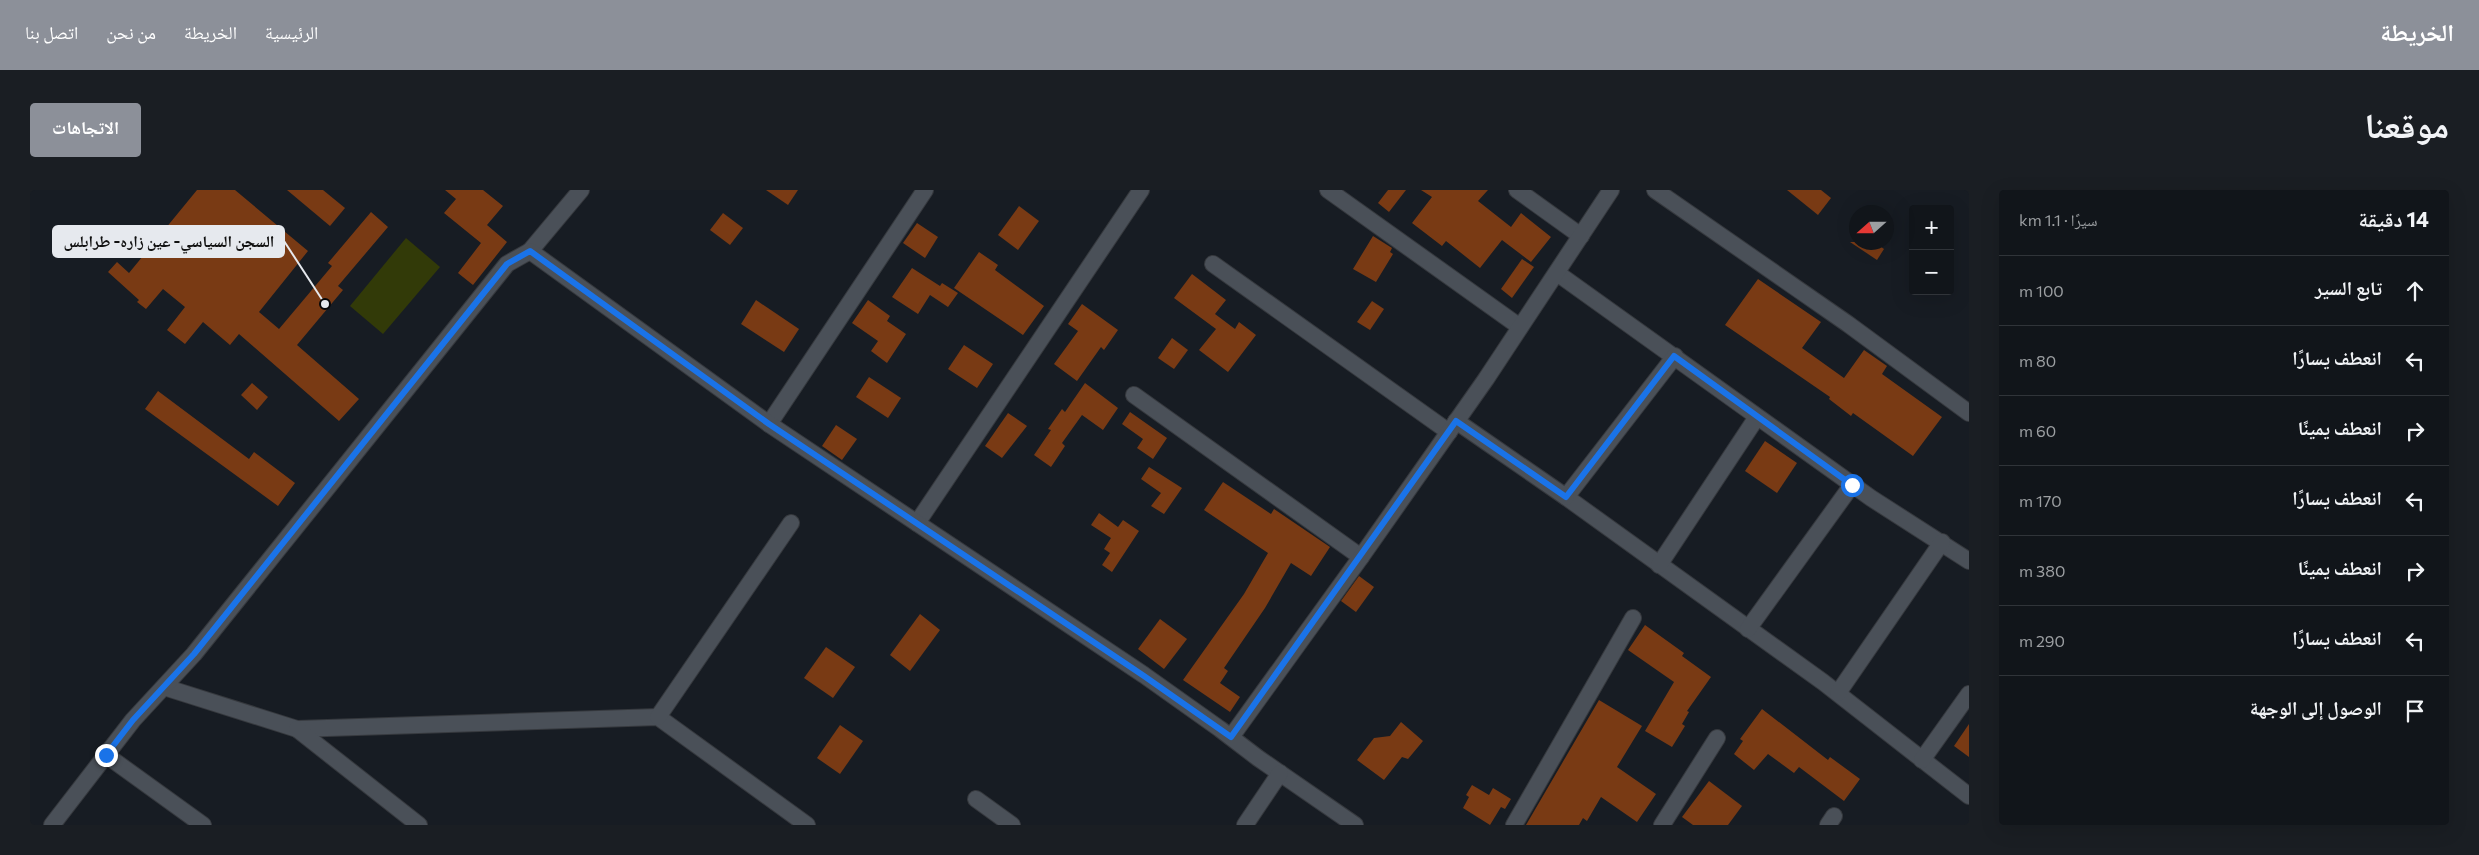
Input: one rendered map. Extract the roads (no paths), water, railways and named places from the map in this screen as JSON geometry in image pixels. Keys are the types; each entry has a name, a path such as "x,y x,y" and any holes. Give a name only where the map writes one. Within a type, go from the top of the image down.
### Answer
{"street":[{"path":"52,825 133,720 206,638 507,264 530,251 581,190"},
{"path":"769,424 926,190"},
{"path":"917,522 1141,190"},
{"path":"1328,190 1520,327"},
{"path":"1517,190 1581,236"},
{"path":"1231,737 1452,427 1611,190"},
{"path":"1655,190 1848,324 1969,413"},
{"path":"530,251 769,424 917,522 1231,737 1355,825"},
{"path":"1213,264 1452,427 1566,497 1838,693 1969,796"},
{"path":"1557,273 1852,485 1969,561"},
{"path":"1566,497 1674,356"},
{"path":"1134,395 1361,557"},
{"path":"1659,565 1757,417"},
{"path":"1748,629 1852,485"},
{"path":"658,717 791,523"},
{"path":"1838,693 1942,542"},
{"path":"1514,825 1633,618"},
{"path":"164,687 297,729 658,717 807,825"},
{"path":"1922,760 1969,694"},
{"path":"297,729 420,825"},
{"path":"1662,825 1717,738"},
{"path":"106,755 203,825"},
{"path":"1245,825 1280,773"},
{"path":"976,799 1012,825"}],"place":[{"name":"السجن السياسي- عين زاره- طرابلس","path":"325,304"}]}
